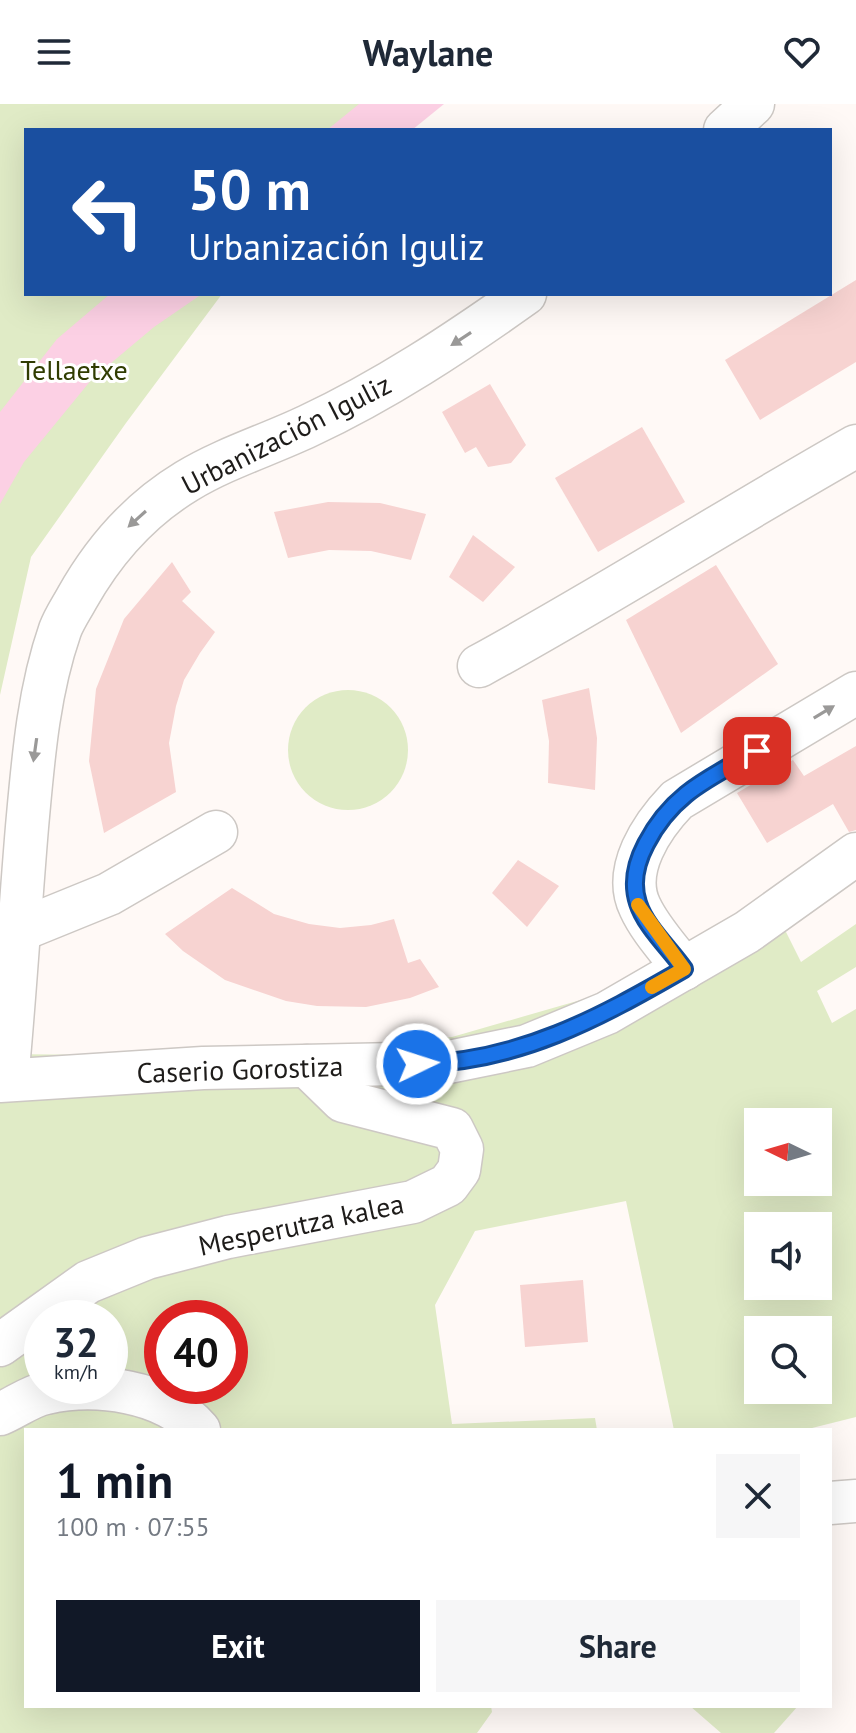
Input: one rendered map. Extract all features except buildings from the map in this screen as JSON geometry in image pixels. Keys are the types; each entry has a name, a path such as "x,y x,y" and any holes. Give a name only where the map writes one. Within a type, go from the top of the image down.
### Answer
{"street":[{"path":"727,128 753,104"},
{"name":"Urbanización Iguliz","path":"4,1080 32,765 44,685 60,627 93,569 119,536 148,509 186,481 309,426 383,387 461,340 522,296"},
{"path":"479,666 588,606 856,446"},
{"path":"684,969 638,905 635,880 637,862 655,825 677,800 856,693"},
{"path":"18,931 109,894 216,832"},
{"name":"Caserio Gorostiza","path":"4,1080 203,1068 444,1063 527,1046 607,1013 684,969 747,932 856,854"},
{"name":"Mesperutza kalea","path":"0,1345 88,1282 147,1258 228,1237 413,1202 448,1185 459,1170 462,1149 452,1129 343,1101 307,1066"},
{"path":"0,1414 43,1393 96,1387 147,1396 197,1428"},
{"path":"832,1503 856,1501"}],"green space":[{"name":"Tellaetxe","path":"0,104 365,104 347,128 24,128 24,296 221,296 31,557 0,695"},
{"path":"348,690 371,695 390,708 403,727 408,750 403,773 390,792 371,805 348,810 325,805 306,792 293,773 288,750 293,727 306,708 325,695"},
{"path":"769,898 801,962 856,924 856,967 817,991 832,1023 856,1009 856,1417 812,1428 674,1428 626,1201 475,1231 435,1305 452,1424 595,1418 597,1428 24,1428 24,1708 491,1708 492,1712 477,1733 0,1733 0,1054 210,1056 452,1037 605,993"},
{"path":"692,1708 796,1708 774,1733 721,1733"}],"shaded area":[{"path":"359,104 444,104 414,128 329,128"},
{"path":"108,296 199,296 154,327 92,379 24,462 0,504 0,412 57,339"}],"slow traffic":[{"path":"638,905 684,969 652,987"}],"route":[{"path":"417,1064 444,1063 527,1046 607,1013 684,969 638,905 635,880 637,862 655,825 677,800 757,751"}]}
